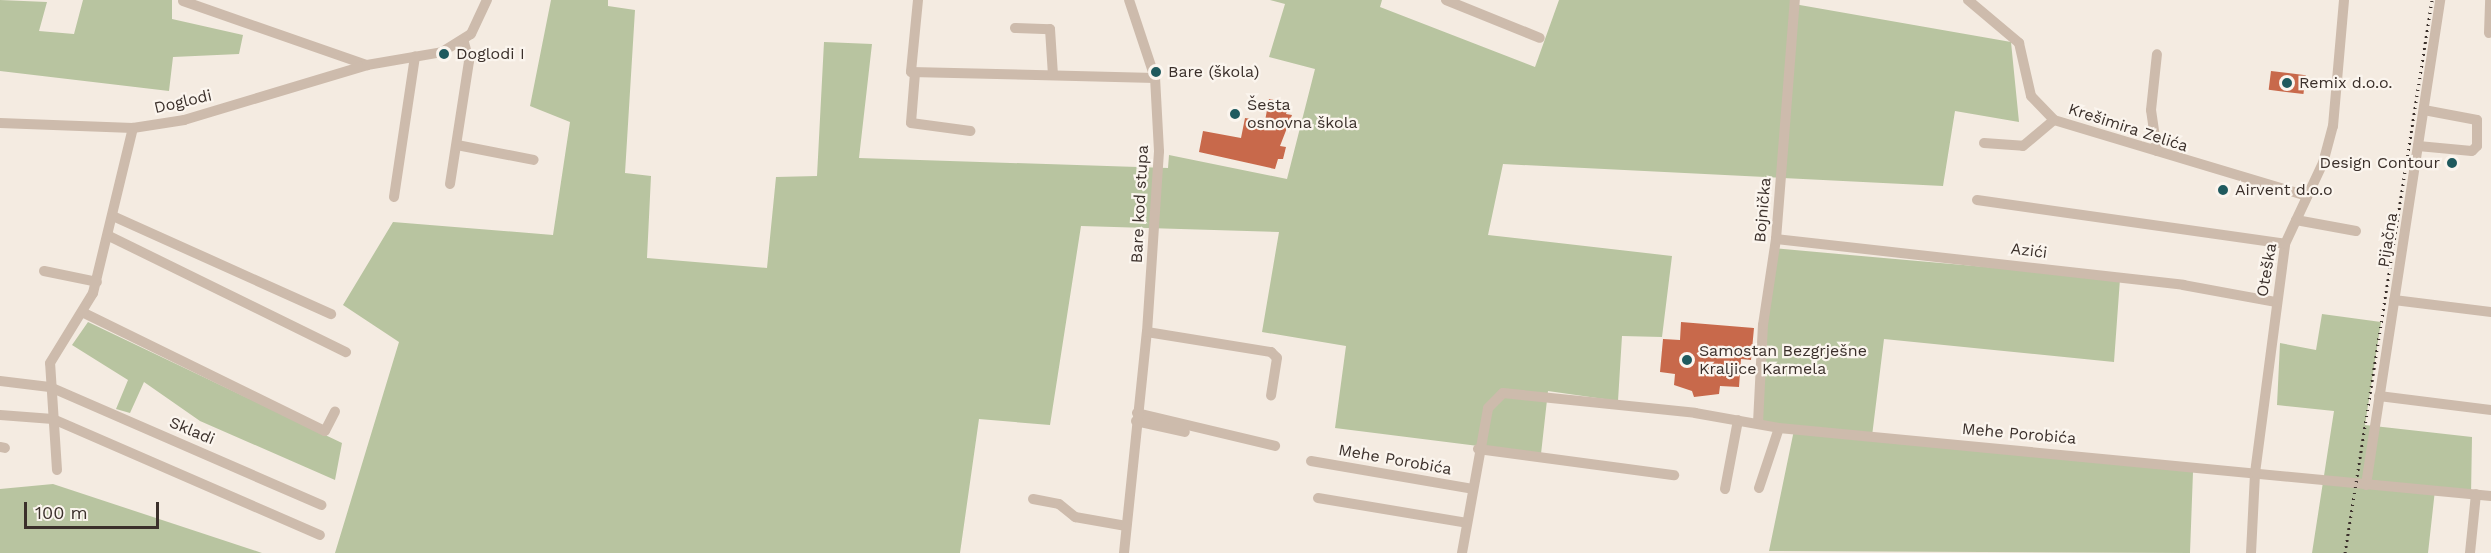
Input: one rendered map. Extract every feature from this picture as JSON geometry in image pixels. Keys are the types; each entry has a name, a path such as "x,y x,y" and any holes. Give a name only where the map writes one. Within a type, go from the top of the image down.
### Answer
{"street":[{"path":"450,184 469,61 464,42 487,0"},
{"path":"918,0 910,71 915,73 1155,78"},
{"name":"Bare kod stupa","path":"1124,553 1136,417 1147,332 1159,151 1155,78 1129,0"},
{"path":"1446,0 1540,38"},
{"name":"Bojnička","path":"1758,423 1763,325 1776,239 1795,0"},
{"name":"Krešimira Zelića","path":"1968,0 2019,43 2031,96 2054,120 2307,196"},
{"name":"Oteška","path":"2251,553 2255,473 2269,391 2276,302 2284,244 2323,163 2336,108 2344,0"},
{"name":"Pijačna","path":"2366,485 2440,0"},
{"path":"2489,33 2490,0"},
{"name":"Doglodi","path":"183,1 367,65"},
{"path":"1015,28 1050,29 1053,75"},
{"name":"Doglodi","path":"0,123 133,128 184,120 367,65 415,57 464,42"},
{"path":"2157,54 2151,110 2157,151"},
{"path":"394,197 415,57"},
{"path":"915,73 911,123 970,131"},
{"path":"2418,146 2472,151 2477,146 2477,120 2424,110"},
{"path":"1984,143 2023,146 2054,120"},
{"path":"57,470 50,387 55,350 84,313 97,282 115,216 133,128"},
{"path":"457,145 534,160"},
{"path":"1977,200 2284,244"},
{"path":"115,216 331,314"},
{"path":"2296,220 2356,231"},
{"path":"109,236 346,352"},
{"name":"Azići","path":"1776,239 2183,285 2276,302"},
{"path":"44,271 97,282"},
{"path":"2394,300 2491,312"},
{"path":"84,313 325,431 335,411"},
{"path":"1147,332 1271,351 1276,358 1271,396"},
{"name":"Skladi","path":"0,381 50,387 321,505"},
{"name":"Mehe Porobića","path":"1462,553 1478,449 1491,400 1503,393 1738,420 1779,428 2255,473"},
{"path":"2379,396 2491,410"},
{"path":"0,415 53,419 320,535"},
{"path":"1136,417 1275,446"},
{"path":"1136,417 1250,446"},
{"path":"1725,489 1738,420"},
{"path":"1759,488 1779,428"},
{"path":"1478,449 1674,475"},
{"name":"Mehe Porobića","path":"1311,461 1473,489"},
{"path":"2255,473 2491,496"},
{"path":"2470,553 2476,494"},
{"path":"1318,498 1467,523"},
{"path":"1033,499 1059,504 1075,517 1126,526"}],"green space":[{"path":"0,0 47,2 39,31 74,34 83,0 172,0 172,19 243,35 239,54 173,57 169,91 0,71"},
{"path":"551,0 608,0 608,6 635,10 625,173 651,176 647,258 767,268 776,177 817,176 824,42 872,44 859,158 1168,168 1169,155 1287,179 1315,69 1269,57 1285,4 1270,0 1382,0 1380,7 1535,67 1559,0 1794,0 1794,4 2011,42 2019,122 1955,111 1943,186 1503,164 1488,235 1672,256 1662,337 1622,336 1618,401 1548,391 1541,454 1335,428 1346,346 1262,332 1279,232 1081,226 1050,425 979,419 960,553 335,553 399,342 343,305 393,222 553,235 570,122 530,106"},
{"path":"1771,248 2120,279 2114,362 1884,339 1872,436 2193,472 2190,553 1769,551 1794,430 1756,423"},
{"path":"2322,314 2381,322 2365,425 2472,437 2471,496 2435,490 2428,553 2312,553 2334,411 2277,405 2280,343 2316,350"},
{"path":"88,322 342,443 335,480 200,421 144,382 130,413 116,409 128,380 72,345"},
{"path":"53,484 262,553 0,553 0,489"}],"building":[{"name":"Remix d.o.o.","path":"2271,71 2306,75 2303,94 2269,90"},
{"name":"Šesta osnovna škola","path":"1269,99 1289,103 1286,114 1292,115 1280,146 1286,147 1283,159 1278,159 1275,169 1199,152 1203,131 1241,138 1245,118 1265,121"},
{"name":"Samostan Bezgrješne Kraljice Karmela","path":"1681,322 1754,328 1751,360 1741,359 1739,387 1720,386 1719,394 1694,397 1692,391 1674,385 1675,374 1660,372 1663,339 1680,340"}],"railway":[{"path":"2345,553 2432,0"}],"place":[{"name":"Doglodi I","path":"444,54"},
{"name":"Bare (škola)","path":"1156,72"},
{"name":"Remix d.o.o.","path":"2287,83"},
{"name":"Šesta osnovna škola","path":"1235,114"},
{"name":"Design Contour","path":"2452,163"},
{"name":"Airvent d.o.o","path":"2223,190"},
{"name":"Samostan Bezgrješne Kraljice Karmela","path":"1687,360"}]}
